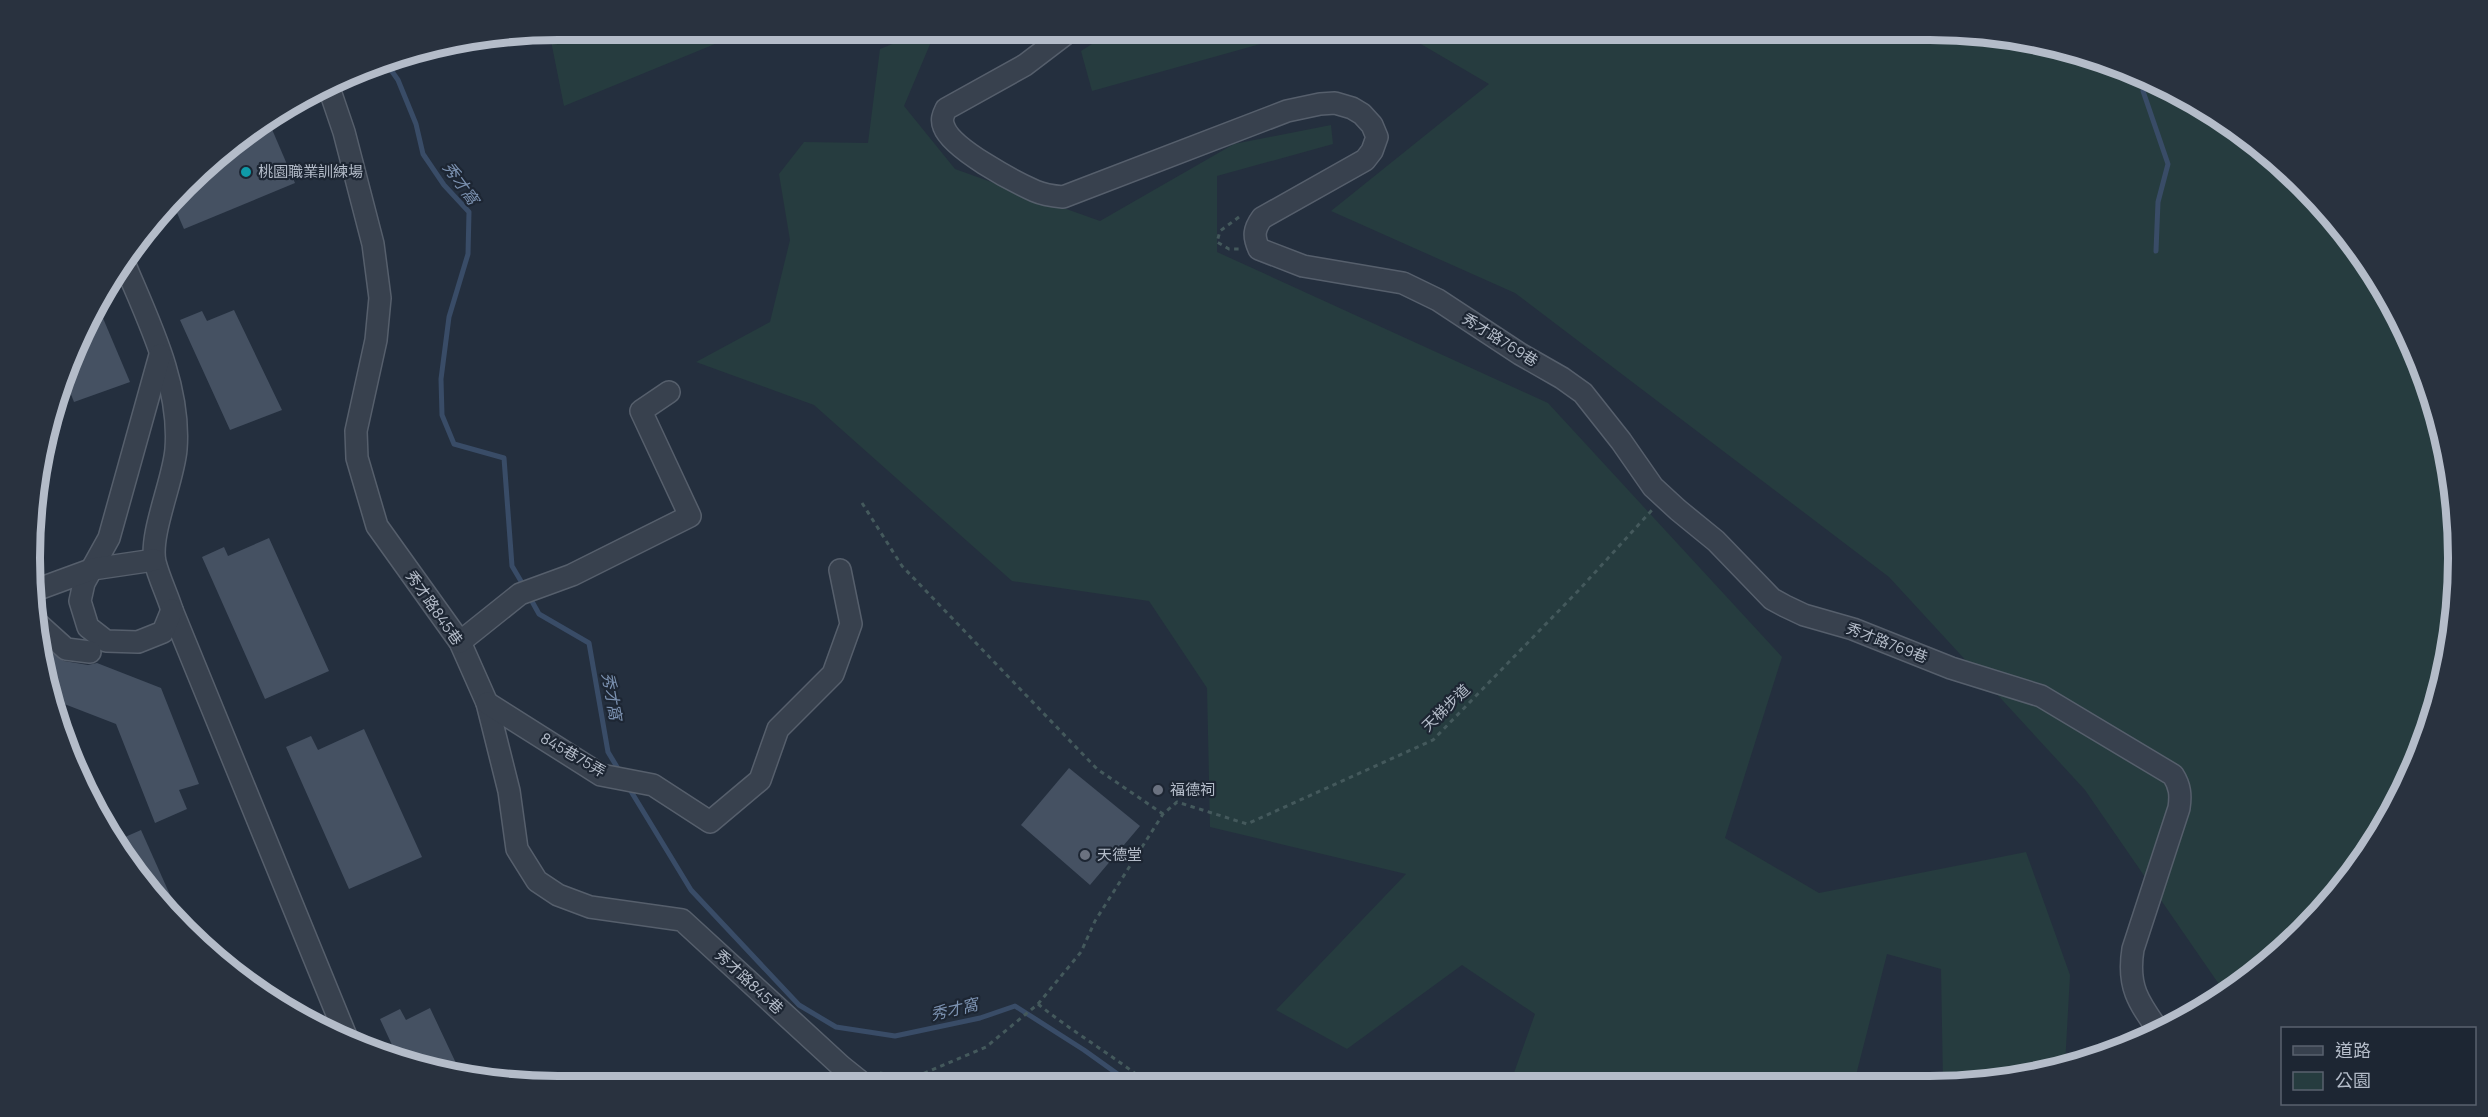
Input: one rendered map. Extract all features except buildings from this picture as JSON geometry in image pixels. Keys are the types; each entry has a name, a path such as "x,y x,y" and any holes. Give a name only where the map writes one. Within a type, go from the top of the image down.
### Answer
{"street":[{"name":"秀才路769巷","path":"1058,40 1025,65 946,109 942,117 950,138 967,153 1035,191 1063,196 1287,111 1335,103 1353,108 1372,125 1377,137 1372,151 1365,160 1262,218 1255,227 1254,234 1260,249 1303,266 1403,283 1438,300 1583,393 1621,441 1653,487 1716,541 1772,599 1804,615 1853,629 1951,668 2041,696 2173,775 2181,796 2179,808 2133,949 2130,966 2134,994 2155,1025"},
{"name":"秀才路845巷","path":"331,93 344,132 373,244 380,298 376,340 356,431 357,458 377,526 460,642 487,703 509,791 517,849 537,881 558,895 590,908 681,920 841,1066 863,1076"},
{"path":"128,272 160,355 174,400 177,450 157,535 154,560 172,610 343,1029"},
{"path":"160,355 109,538 84,583 80,601 88,627 106,641 138,642 163,632 172,610"},
{"path":"460,642 519,594 572,575 690,516 641,411 669,392"},
{"path":"42,588 93,569 154,560"},
{"name":"845巷75弄","path":"487,703 601,775 653,785 710,822 760,780 778,729 833,674 851,624 840,570"},
{"path":"46,631 66,649 90,652"}],"path":[{"name":"天梯步道","path":"1163,814 1177,802 1247,824 1433,740 1578,591 1652,510 1653,487"},
{"path":"862,503 902,566 1097,769 1163,814 1095,921 1081,952 1038,1004 986,1047 918,1076"},
{"path":"1038,1004 1067,1027 1139,1076"}],"green space":[{"path":"551,40 725,40 564,106"},
{"path":"902,40 932,40 904,106 955,169 1100,221 1234,144 1331,125 1333,144 1217,176 1217,252 1548,403 1782,657 1725,838 1819,893 2026,852 2070,975 2065,1059 1997,1072 1943,1076 1941,969 1887,954 1856,1076 1513,1076 1535,1014 1462,965 1347,1049 1276,1010 1406,874 1210,827 1207,688 1149,601 1012,581 814,405 696,362 770,322 790,240 779,174 804,142 868,143 880,49"},
{"path":"1098,40 1274,40 1092,91 1081,51"},
{"path":"1414,40 1930,40 1997,45 2064,58 2128,80 2159,94 2189,110 2245,148 2296,192 2319,217 2360,271 2394,329 2408,360 2430,424 2438,457 2448,558 2438,660 2430,693 2408,757 2378,818 2360,846 2319,900 2296,925 2271,948 2221,986 2085,790 1889,577 1515,293 1331,211 1489,84"}],"waterway":[{"name":"秀才窩","path":"390,69 398,80 416,124 423,154 444,185 469,212 468,254 449,317 441,379 442,415 454,444 504,458 512,566 525,588"},
{"path":"2143,87 2168,164 2158,202 2156,251"},
{"name":"秀才窩","path":"529,596 539,614 589,643 608,752 620,772"},
{"name":"秀才窩","path":"629,788 691,890 799,1005 836,1027 895,1036 980,1018 1015,1006 1120,1076"}],"place":[{"name":"桃園職業訓練場","path":"246,172"},
{"name":"福德祠","path":"1158,790"},
{"name":"天德堂","path":"1085,855"}]}
